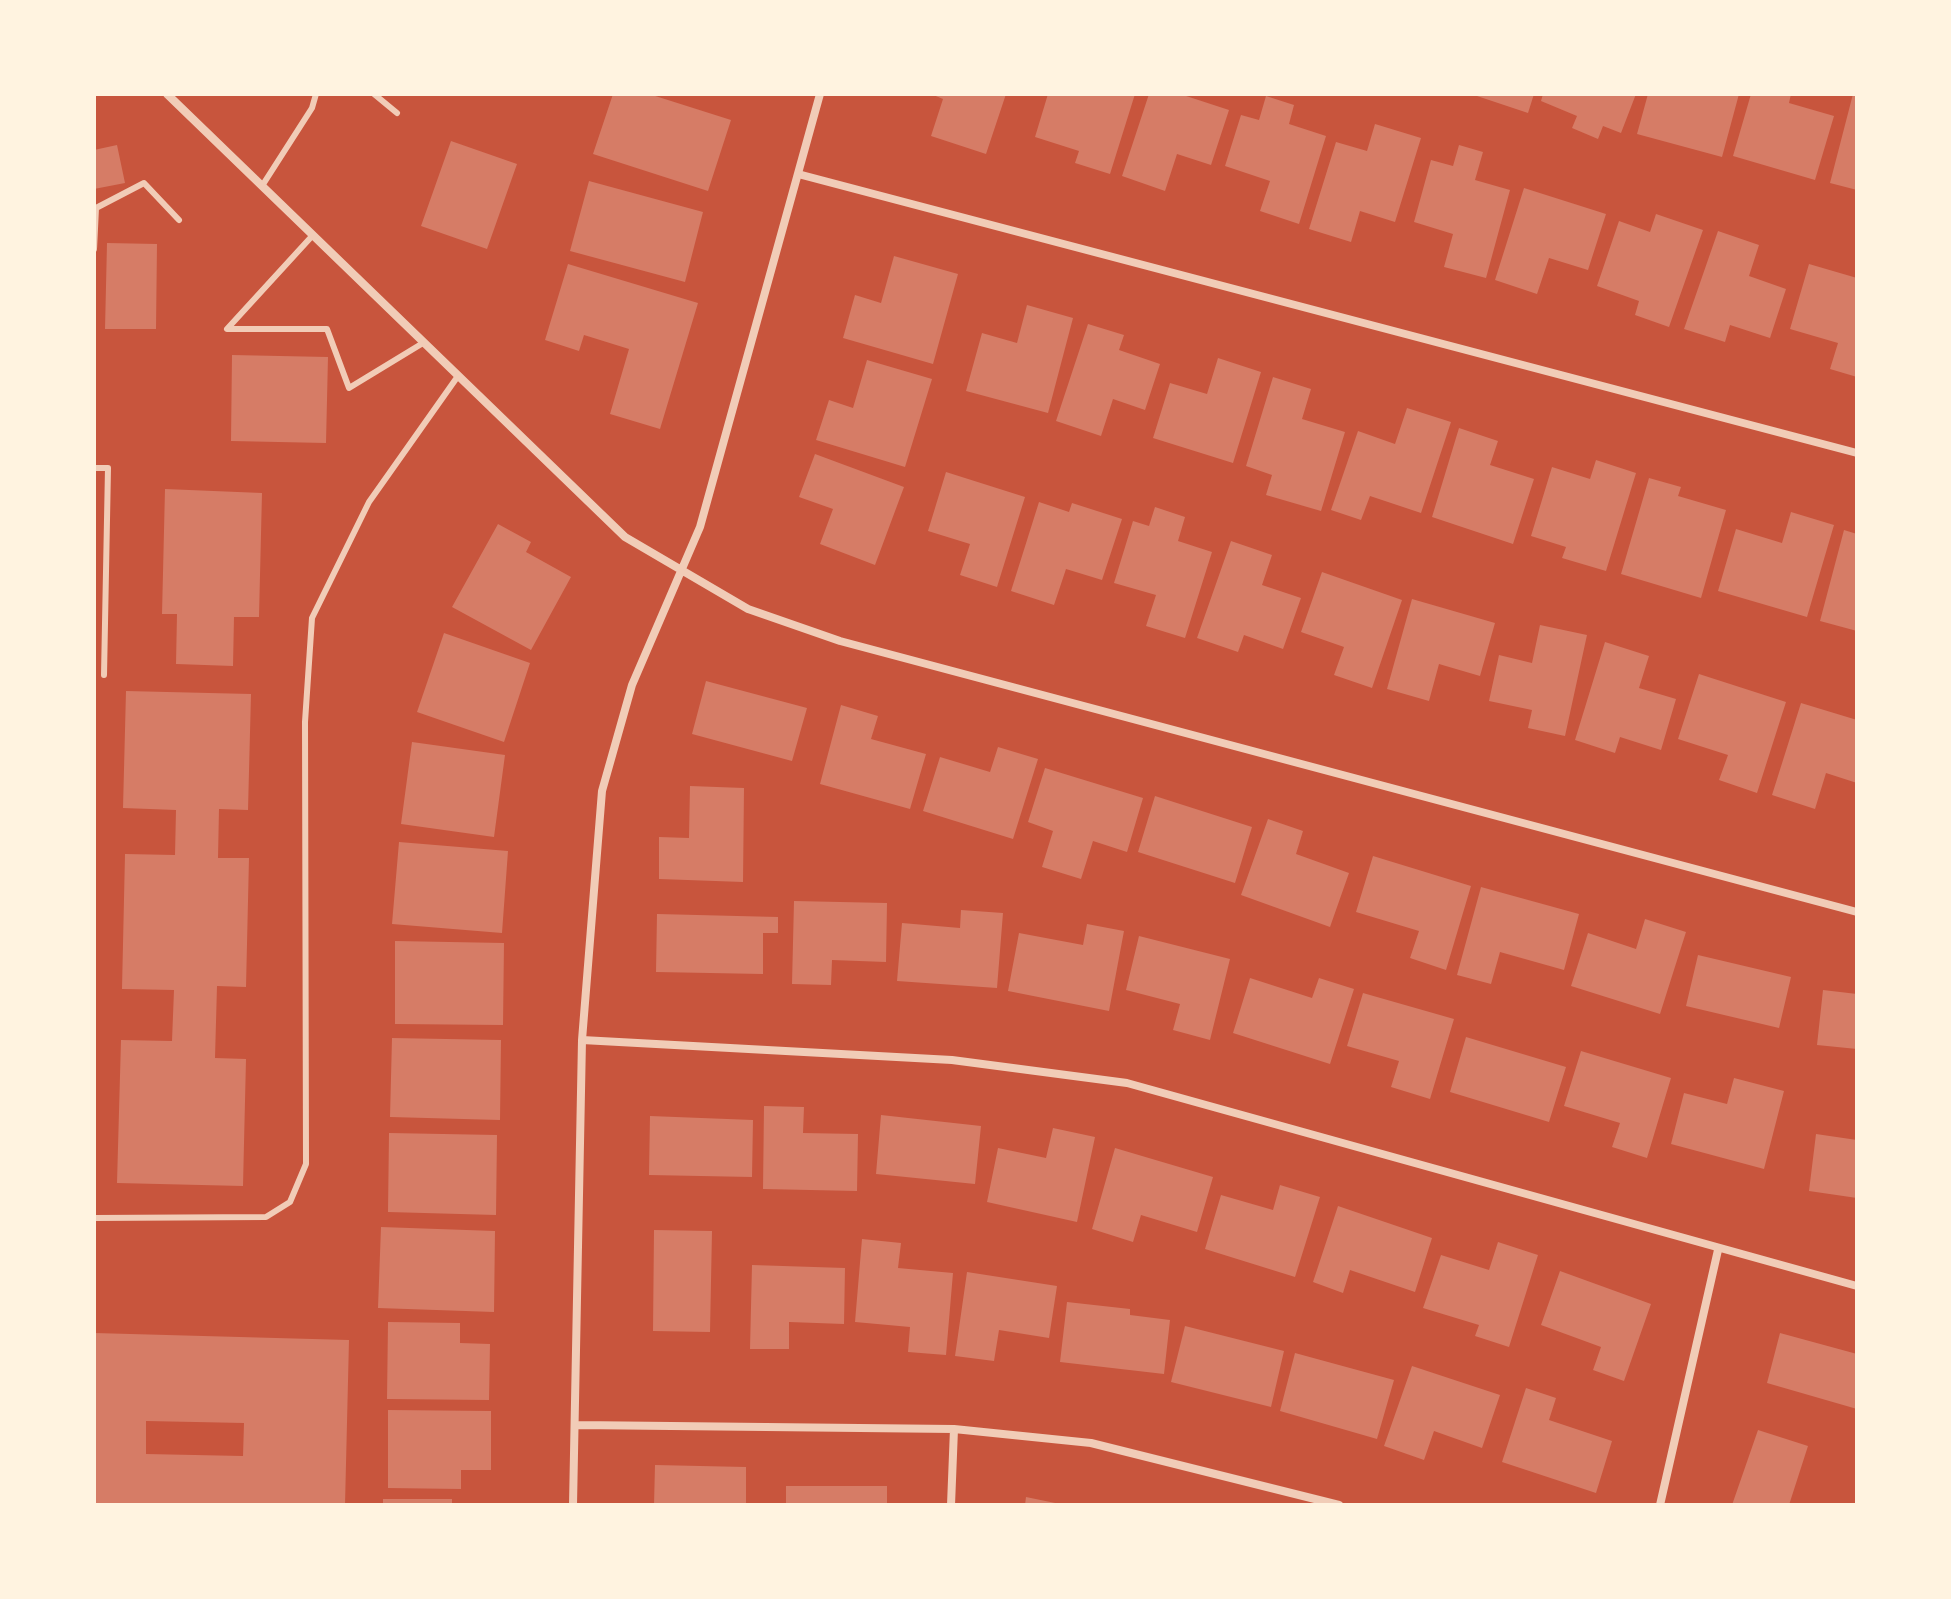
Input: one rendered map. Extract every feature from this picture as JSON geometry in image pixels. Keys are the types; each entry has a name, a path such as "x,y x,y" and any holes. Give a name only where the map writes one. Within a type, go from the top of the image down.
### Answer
{"street":[{"path":"167,94 625,537 748,609 840,641 1857,912"},
{"path":"573,1505 577,1425 582,1040 602,791 632,685 700,527 820,94"},
{"path":"798,174 1857,453"},
{"path":"582,1040 952,1060 1127,1083 1718,1250 1857,1286"},
{"path":"1660,1505 1718,1250"},
{"path":"577,1425 954,1429 1091,1443 1339,1505"},
{"path":"951,1505 954,1429"}],"lane":[{"path":"262,186 312,108 316,94"},
{"path":"374,94 397,113"},
{"path":"94,249 95,208 144,183 179,220"},
{"path":"313,235 227,329 327,329 349,388 423,343"},
{"path":"94,1218 266,1217 290,1202 306,1164 305,722 312,618 369,502 458,376"},
{"path":"94,468 108,468 104,675"}],"building":[{"path":"613,94 649,94 731,120 708,191 593,154"},
{"path":"931,94 1006,94 986,154 931,136 943,99"},
{"path":"1048,94 1135,94 1110,174 1075,163 1079,151 1035,137"},
{"path":"1149,94 1180,94 1229,110 1211,165 1177,154 1165,191 1122,176"},
{"path":"1471,94 1534,94 1528,113"},
{"path":"1543,94 1636,94 1621,133 1603,126 1598,139 1572,128 1577,116 1541,101"},
{"path":"1648,94 1739,94 1722,157 1637,134"},
{"path":"1751,94 1791,94 1789,103 1834,116 1815,180 1733,156"},
{"path":"1853,94 1857,95 1857,190 1830,183"},
{"path":"1266,96 1294,105 1289,124 1326,136 1299,224 1260,211 1270,181 1225,166 1241,115 1259,120"},
{"path":"1375,124 1421,138 1395,222 1360,211 1351,242 1309,229 1336,142 1367,151"},
{"path":"451,141 517,164 487,249 421,226"},
{"path":"117,145 125,183 94,189 94,150"},
{"path":"1459,145 1483,152 1475,180 1510,190 1486,278 1444,267 1453,234 1414,222 1431,160 1453,166"},
{"path":"589,181 703,212 685,282 570,251"},
{"path":"1524,188 1606,214 1588,270 1549,258 1537,294 1495,280"},
{"path":"1656,214 1703,230 1669,327 1635,315 1639,301 1597,286 1619,221 1650,232"},
{"path":"1718,231 1759,245 1749,276 1786,289 1770,338 1730,325 1725,342 1684,329"},
{"path":"107,243 157,244 156,329 105,329"},
{"path":"894,256 958,274 933,364 843,338 855,295 881,303"},
{"path":"568,264 698,303 660,429 610,414 629,349 584,335 579,351 545,340"},
{"path":"1809,264 1857,278 1857,377 1830,369 1838,343 1790,329"},
{"path":"1027,305 1073,318 1048,413 966,391 982,333 1017,343"},
{"path":"1088,324 1124,335 1119,350 1160,364 1145,410 1113,399 1101,436 1056,421"},
{"path":"232,355 328,357 326,443 231,441"},
{"path":"1218,358 1261,372 1233,463 1153,438 1170,383 1207,394"},
{"path":"867,360 932,379 905,467 816,440 829,400 853,408"},
{"path":"1273,377 1311,389 1302,419 1345,432 1321,511 1266,495 1272,475 1246,466"},
{"path":"1407,408 1451,422 1421,513 1370,496 1361,520 1331,510 1358,431 1395,444"},
{"path":"1459,428 1498,441 1490,465 1534,479 1513,544 1432,517"},
{"path":"815,454 904,487 875,565 820,544 833,509 799,497"},
{"path":"1596,460 1636,473 1606,571 1562,558 1566,547 1531,536 1552,467 1590,479"},
{"path":"946,472 1025,497 997,587 960,575 970,544 928,531"},
{"path":"1649,478 1681,487 1678,496 1726,510 1701,598 1621,574"},
{"path":"165,489 262,493 259,617 234,617 233,666 176,664 177,614 162,614"},
{"path":"1039,502 1069,512 1072,503 1122,519 1102,580 1066,569 1054,605 1011,591"},
{"path":"1155,507 1185,517 1178,541 1212,552 1185,638 1146,626 1156,595 1114,583 1133,521 1149,526"},
{"path":"1791,512 1834,525 1807,617 1718,591 1736,529 1782,543"},
{"path":"498,524 531,542 526,552 571,577 531,650 452,607"},
{"path":"1844,530 1857,534 1857,631 1820,621"},
{"path":"1231,541 1272,555 1262,585 1301,598 1283,649 1244,635 1238,652 1197,638"},
{"path":"1322,572 1402,600 1372,688 1334,675 1344,647 1301,632"},
{"path":"1412,599 1495,623 1480,676 1439,664 1429,701 1387,689"},
{"path":"1540,625 1587,635 1565,736 1528,728 1532,710 1489,701 1499,655 1532,663"},
{"path":"444,633 530,663 504,742 417,712"},
{"path":"1605,642 1649,656 1639,688 1676,699 1661,750 1620,737 1615,753 1575,740"},
{"path":"1699,674 1786,702 1757,793 1719,780 1728,755 1678,739"},
{"path":"706,681 807,708 792,761 692,734"},
{"path":"126,691 251,694 248,810 219,809 218,858 249,858 246,987 217,986 215,1058 246,1059 243,1186 117,1183 121,1040 172,1041 174,990 122,989 125,854 175,855 176,810 123,808"},
{"path":"1801,703 1857,720 1857,783 1826,773 1815,809 1772,795"},
{"path":"841,705 878,716 871,739 926,754 910,809 820,784"},
{"path":"412,742 505,755 494,837 401,824"},
{"path":"998,747 1038,759 1013,839 923,811 940,757 990,772"},
{"path":"1045,768 1143,798 1127,852 1093,841 1081,879 1042,867 1053,831 1028,822"},
{"path":"690,786 744,788 743,882 659,879 659,837 689,838"},
{"path":"1155,796 1252,827 1235,883 1138,852"},
{"path":"1268,819 1303,831 1296,854 1349,873 1330,927 1241,895"},
{"path":"399,842 508,851 502,933 392,924"},
{"path":"1373,856 1471,886 1446,970 1410,958 1419,931 1356,912"},
{"path":"1481,887 1579,914 1564,970 1500,952 1491,984 1457,975"},
{"path":"794,901 887,903 886,962 832,960 831,985 792,984"},
{"path":"961,910 1003,913 997,988 897,981 902,923 960,928"},
{"path":"657,914 778,917 778,933 763,933 763,974 656,972"},
{"path":"1645,919 1686,932 1660,1014 1571,986 1588,933 1636,949"},
{"path":"1087,924 1124,931 1109,1011 1008,991 1019,933 1083,945"},
{"path":"1139,936 1230,959 1210,1040 1173,1030 1180,1004 1126,990"},
{"path":"395,941 504,943 503,1025 395,1024"},
{"path":"1698,955 1791,977 1779,1028 1686,1006"},
{"path":"1250,978 1312,998 1319,978 1354,989 1330,1064 1233,1033"},
{"path":"1823,990 1857,994 1857,1049 1817,1045"},
{"path":"1363,993 1454,1019 1430,1099 1391,1087 1399,1061 1347,1046"},
{"path":"1466,1037 1566,1067 1549,1122 1450,1092"},
{"path":"392,1038 501,1040 500,1120 390,1117"},
{"path":"1581,1051 1671,1078 1647,1158 1612,1147 1620,1123 1564,1106"},
{"path":"1734,1078 1784,1091 1764,1169 1671,1144 1684,1093 1727,1104"},
{"path":"764,1106 804,1107 803,1133 858,1134 857,1191 763,1189"},
{"path":"881,1115 981,1126 975,1184 876,1174"},
{"path":"650,1116 753,1120 752,1177 649,1175"},
{"path":"1053,1128 1095,1137 1077,1222 987,1202 998,1148 1046,1158"},
{"path":"389,1133 497,1135 496,1215 388,1212"},
{"path":"1816,1134 1857,1140 1857,1198 1809,1191"},
{"path":"1115,1148 1213,1177 1197,1232 1141,1215 1133,1242 1092,1229"},
{"path":"1280,1185 1320,1197 1295,1277 1205,1249 1221,1195 1273,1210"},
{"path":"1338,1206 1432,1238 1415,1292 1350,1270 1343,1293 1313,1282"},
{"path":"381,1227 495,1231 494,1312 378,1308"},
{"path":"654,1230 712,1231 710,1332 653,1331"},
{"path":"862,1239 901,1243 898,1268 953,1273 946,1355 908,1352 910,1327 855,1322"},
{"path":"1498,1242 1538,1255 1509,1347 1475,1336 1479,1325 1423,1308 1441,1255 1489,1270"},
{"path":"752,1265 845,1268 844,1324 789,1322 789,1349 750,1349"},
{"path":"1560,1271 1651,1304 1624,1381 1593,1370 1601,1347 1541,1325"},
{"path":"967,1272 1057,1286 1049,1338 999,1330 994,1361 955,1356"},
{"path":"1067,1302 1130,1309 1130,1315 1170,1320 1164,1374 1060,1362"},
{"path":"388,1322 460,1323 460,1343 490,1344 489,1400 387,1399"},
{"path":"1185,1326 1284,1351 1271,1407 1171,1382"},
{"path":"94,1333 349,1340 345,1505 94,1505","holes":["146,1421 244,1423 243,1456 146,1454"]},
{"path":"1780,1333 1857,1354 1857,1409 1767,1383"},
{"path":"1295,1353 1394,1380 1377,1439 1280,1411"},
{"path":"1412,1366 1500,1395 1482,1448 1434,1431 1424,1460 1384,1446"},
{"path":"1526,1388 1556,1398 1549,1420 1612,1441 1596,1493 1502,1462"},
{"path":"388,1410 491,1411 491,1470 461,1470 461,1489 388,1488"},
{"path":"1758,1430 1808,1446 1789,1505 1732,1505"},
{"path":"655,1465 746,1467 746,1505 654,1505"},
{"path":"786,1486 887,1486 887,1505 786,1505"},
{"path":"1026,1497 1060,1504 1025,1505"},
{"path":"383,1499 452,1499 452,1505 383,1505"}]}
